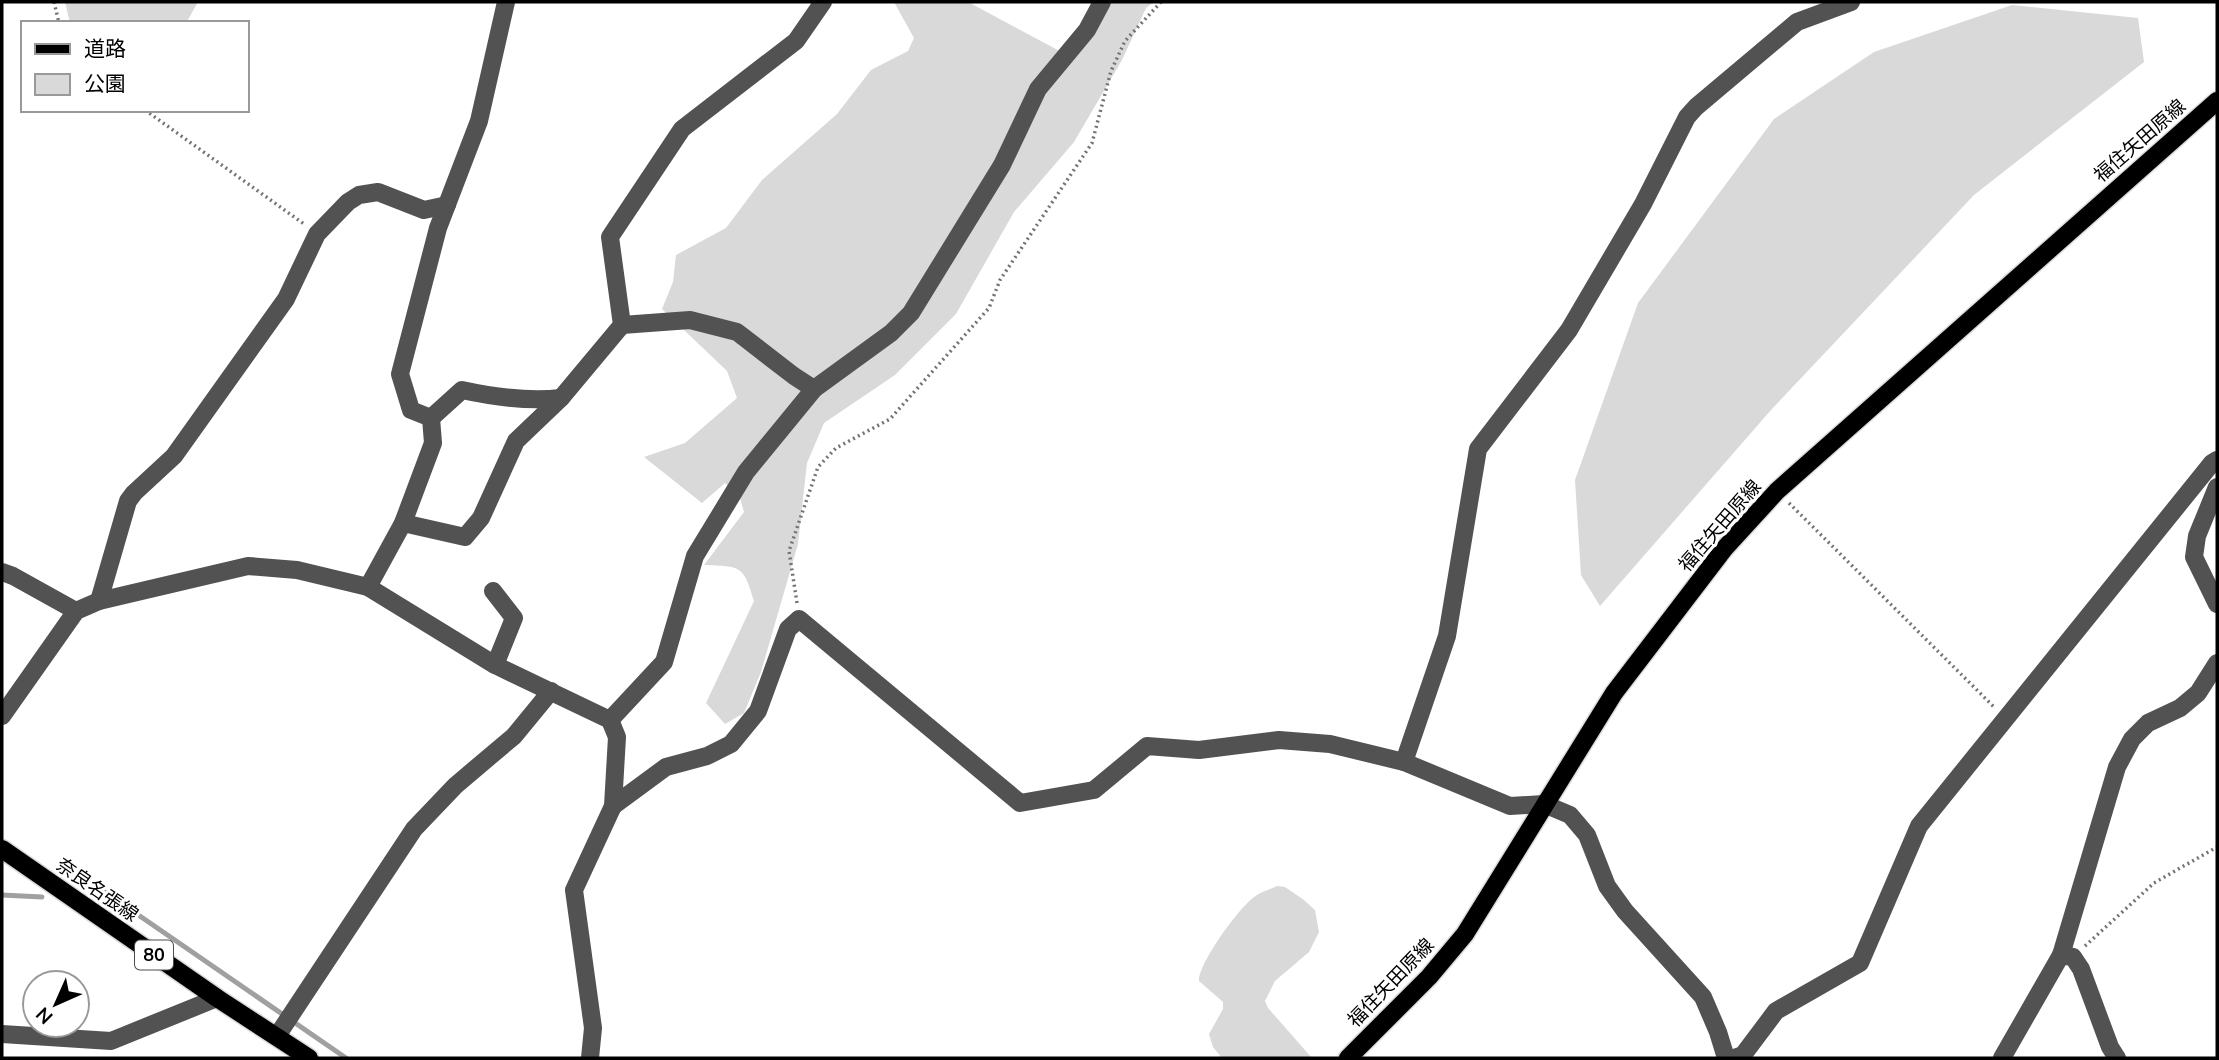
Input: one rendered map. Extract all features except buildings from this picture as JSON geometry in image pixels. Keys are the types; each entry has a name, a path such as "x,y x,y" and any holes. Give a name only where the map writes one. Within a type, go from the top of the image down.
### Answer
{"main road":[{"name":"福住矢田原線","path":"1348,1058 1429,977 1465,934 1614,693 1724,550 1777,491 2217,101"},
{"name":"奈良名張線","path":"2,849 309,1058"}],"street":[{"path":"431,418 411,410 400,374 438,228 480,121 506,2"},
{"path":"622,325 610,237 682,129 796,41 823,2"},
{"path":"610,720 664,662 695,556 746,472 814,389 891,333 911,313 1002,165 1038,89 1087,30 1102,2"},
{"path":"1404,762 1447,636 1478,449 1569,330 1643,204 1687,117 1797,22 1851,2"},
{"path":"99,601 128,501 174,456 286,299 317,234 348,202 359,195 377,192 424,209 447,205"},
{"path":"403,523 465,537 481,518 516,441 561,398 622,325 690,320 737,332 814,389"},
{"path":"431,418 462,390 538,401 561,398"},
{"path":"368,587 403,523 433,443 431,418"},
{"path":"1734,1058 1743,1055 1776,1011 1860,963 1919,826 2217,460"},
{"path":"2217,488 2197,536 2194,557 2217,604"},
{"path":"2,716 76,611 99,601 248,566 297,570 368,587 495,665 610,720 617,737 613,806 574,890 593,1028 590,1058"},
{"path":"2,572 76,611"},
{"path":"493,591 514,618 495,665"},
{"path":"613,806 666,767 707,756 731,744 758,711 788,629 799,619 1020,803 1094,790 1147,746 1199,750 1279,740 1330,744 1404,762 1510,806 1544,804 1570,816 1587,835 1607,886 1625,911 1703,998 1726,1058"},
{"path":"2002,1058 2067,956 2117,767 2132,738 2148,723 2180,708 2198,693 2217,663"},
{"path":"277,1037 414,829 456,785 514,736 551,691"},
{"path":"2067,956 2081,969 2110,1047 2117,1058"},
{"path":"2,1034 111,1041 218,998"}],"path":[{"path":"54,2 59,21"},
{"path":"799,619 789,551 818,467 836,448 890,418 989,309 1000,280 1092,143 1111,71 1125,41 1161,2"},
{"path":"148,112 317,234"},
{"path":"1777,491 2005,719"},
{"path":"2067,956 2154,883 2217,847"}],"green space":[{"path":"65,2 198,2 187,21 70,21"},
{"path":"894,2 968,2 1067,55 1107,2 1154,2 1146,8 1122,60 1074,142 1014,212 956,314 895,375 824,423 807,463 798,544 761,672 744,713 725,724 706,703 754,601 747,580 739,570 726,566 704,565 744,512 740,498 725,483 702,503 644,457 685,443 737,398 727,371 662,309 673,282 676,255 726,228 762,180 837,114 871,70 908,51 914,38"},
{"path":"2012,5 2138,18 2144,62 1974,195 1771,410 1600,606 1581,575 1575,480 1638,303 1774,119 1874,52"},
{"path":"1277,886 1285,887 1315,910 1319,932 1309,952 1275,981 1265,1001 1268,1008 1312,1058 1222,1058 1213,1047 1209,1034 1223,1009 1223,1002 1199,981 1201,973 1213,949 1241,910 1257,895"}],"waterway":[{"path":"105,892 346,1058"},
{"path":"2,895 42,897"}]}
